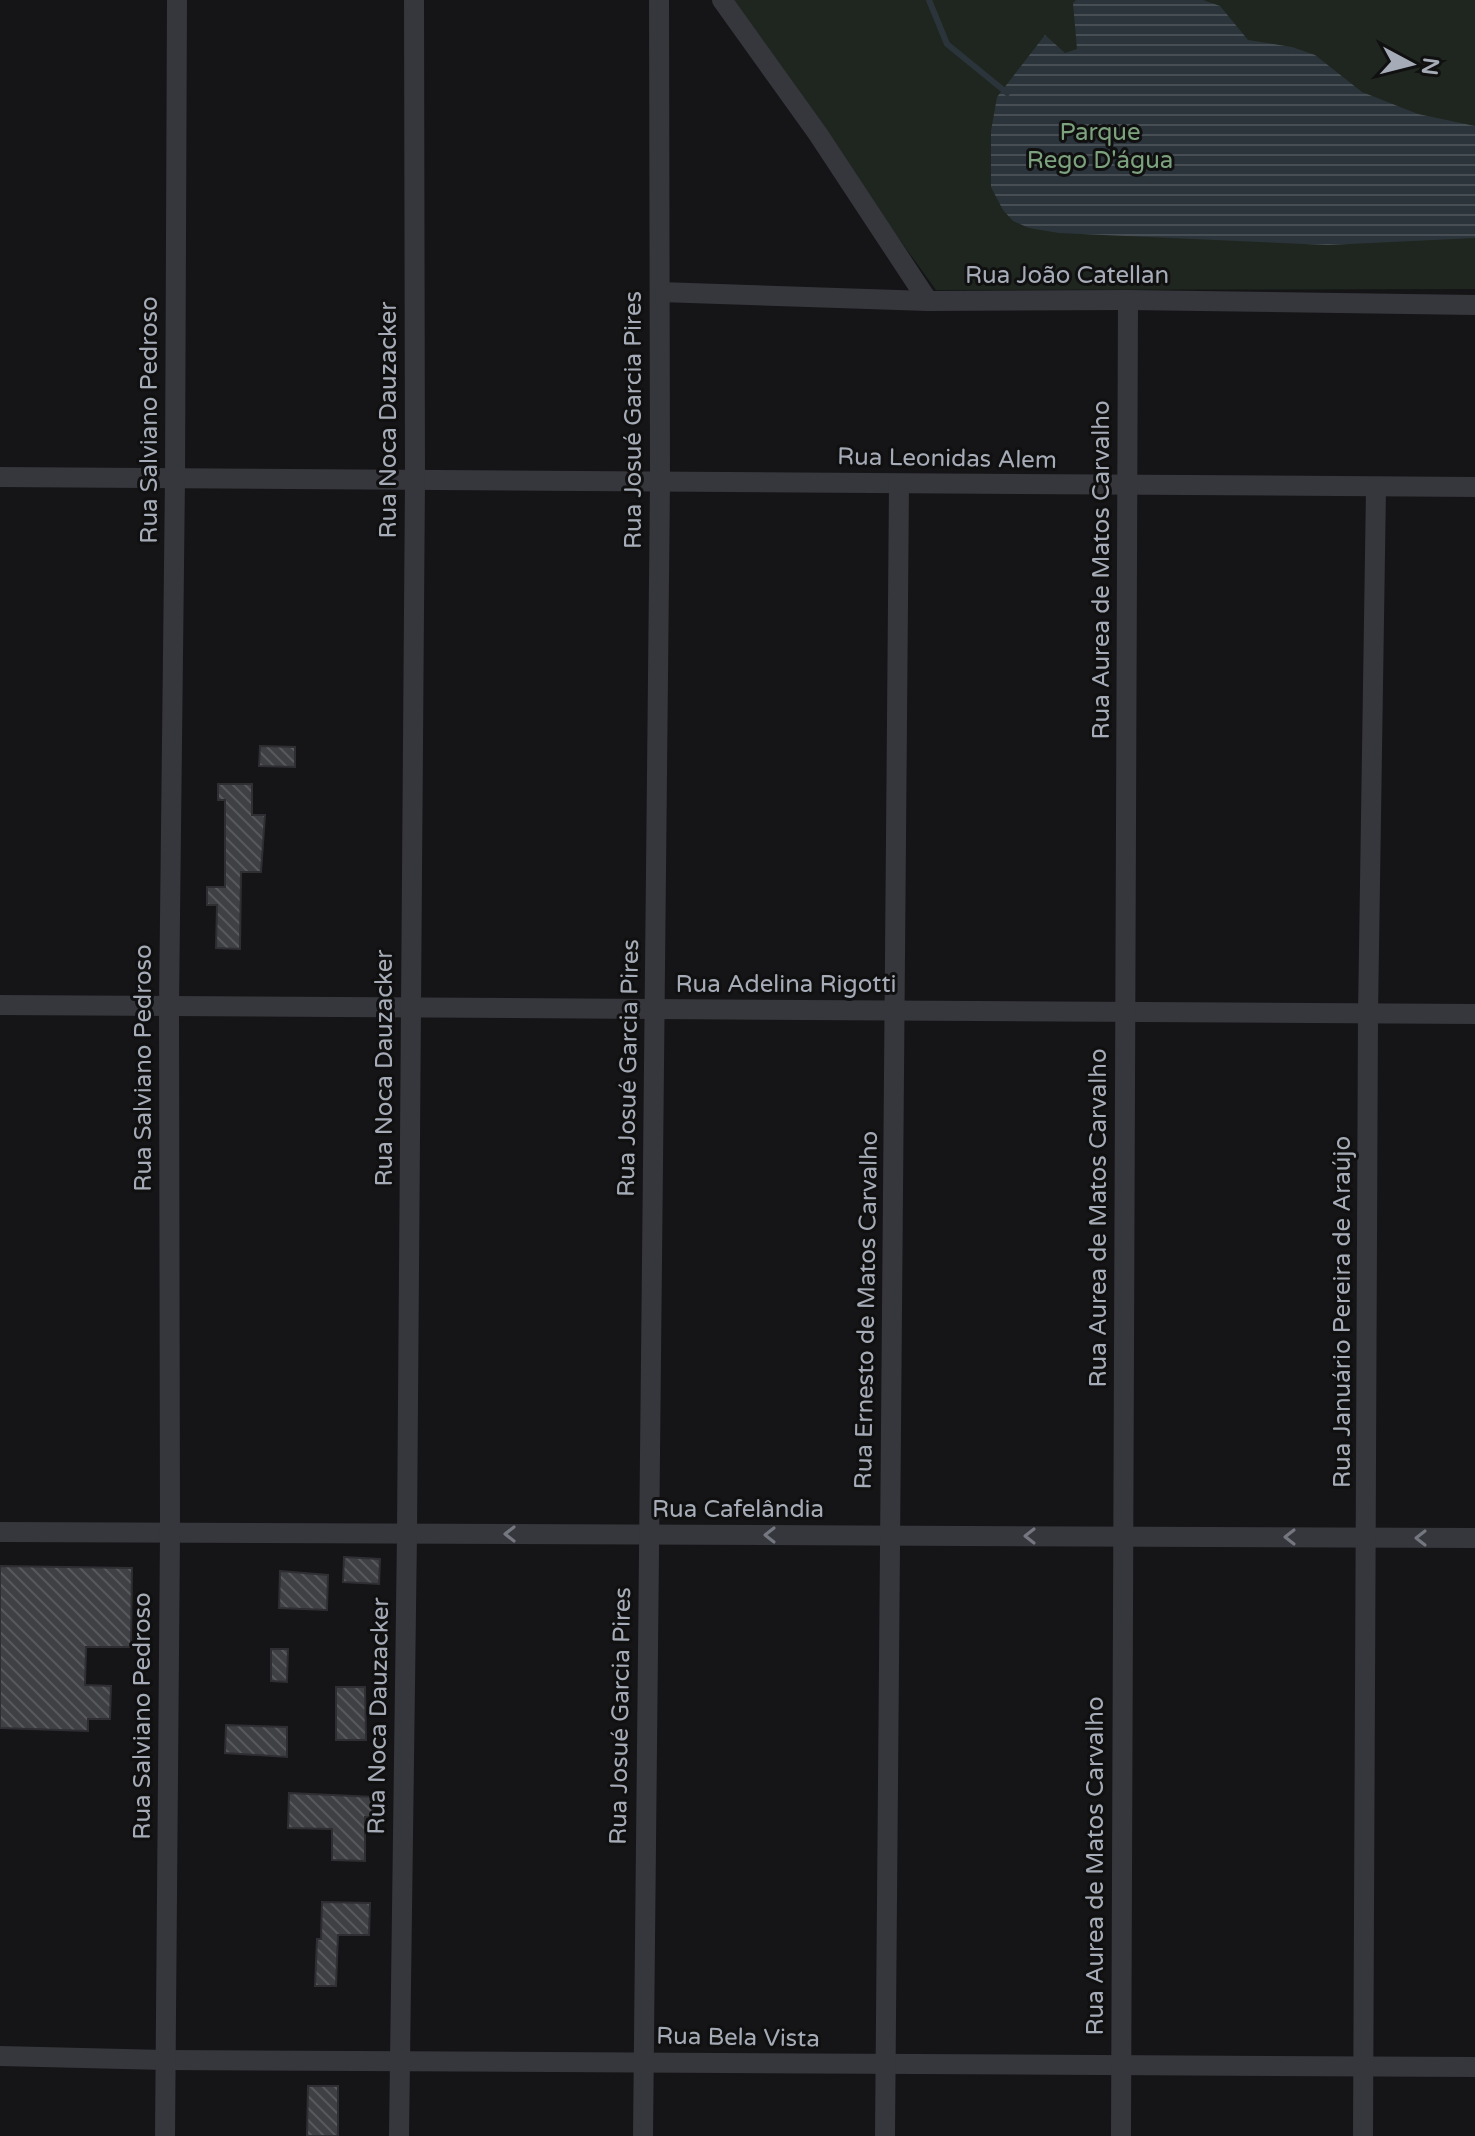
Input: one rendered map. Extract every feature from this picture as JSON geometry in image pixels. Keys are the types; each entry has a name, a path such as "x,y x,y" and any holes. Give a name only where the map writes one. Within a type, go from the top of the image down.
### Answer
{"street":[{"name":"Rua Salviano Pedroso","path":"165,2136 177,0"},
{"name":"Rua Noca Dauzacker","path":"399,2136 415,479 414,0"},
{"name":"Rua Josué Garcia Pires","path":"643,2136 660,482 659,0"},
{"path":"722,0 818,134 928,301"},
{"name":"Rua João Catellan","path":"660,292 928,301 1128,300 1475,305"},
{"name":"Rua Aurea de Matos Carvalho","path":"1121,2136 1128,300"},
{"name":"Rua Leonidas Alem","path":"0,477 1475,487"},
{"name":"Rua Ernesto de Matos Carvalho","path":"885,2136 899,484"},
{"name":"Rua Januário Pereira de Araújo","path":"1363,2136 1368,1014 1376,488"},
{"name":"Rua Adelina Rigotti","path":"0,1005 1475,1014"},
{"name":"Rua Cafelândia","path":"0,1532 1475,1538"},
{"name":"Rua Bela Vista","path":"0,2056 165,2060 1475,2067"}],"green space":[{"name":"Parque Rego D'água","path":"726,0 1475,0 1475,289 936,290"}],"shaded area":[{"path":"1076,0 1203,0 1220,6 1248,40 1292,47 1315,55 1362,92 1418,114 1475,126 1475,238 1328,245 1059,233 1029,228 1013,221 1003,210 991,187 991,131 997,97 1045,35 1065,53 1077,49 1073,3"}],"building":[{"path":"260,746 295,747 295,767 259,766"},
{"path":"218,784 252,784 252,815 265,815 261,872 241,872 240,949 216,948 217,905 207,905 207,887 225,887 225,800 218,800"},
{"path":"344,1557 380,1559 379,1584 343,1582"},
{"path":"0,1566 132,1568 131,1647 86,1647 85,1685 111,1686 110,1719 88,1719 88,1731 0,1728"},
{"path":"280,1571 328,1575 327,1610 279,1608"},
{"path":"271,1649 288,1649 287,1682 271,1681"},
{"path":"336,1687 365,1687 366,1740 336,1740"},
{"path":"226,1725 287,1727 287,1757 225,1753"},
{"path":"289,1793 374,1797 373,1817 365,1817 365,1861 332,1860 332,1829 288,1828"},
{"path":"322,1902 370,1903 369,1935 338,1935 336,1986 315,1986"},
{"path":"308,2086 338,2086 338,2136 307,2136"}],"waterway":[{"path":"929,0 947,44 1007,93"}]}
